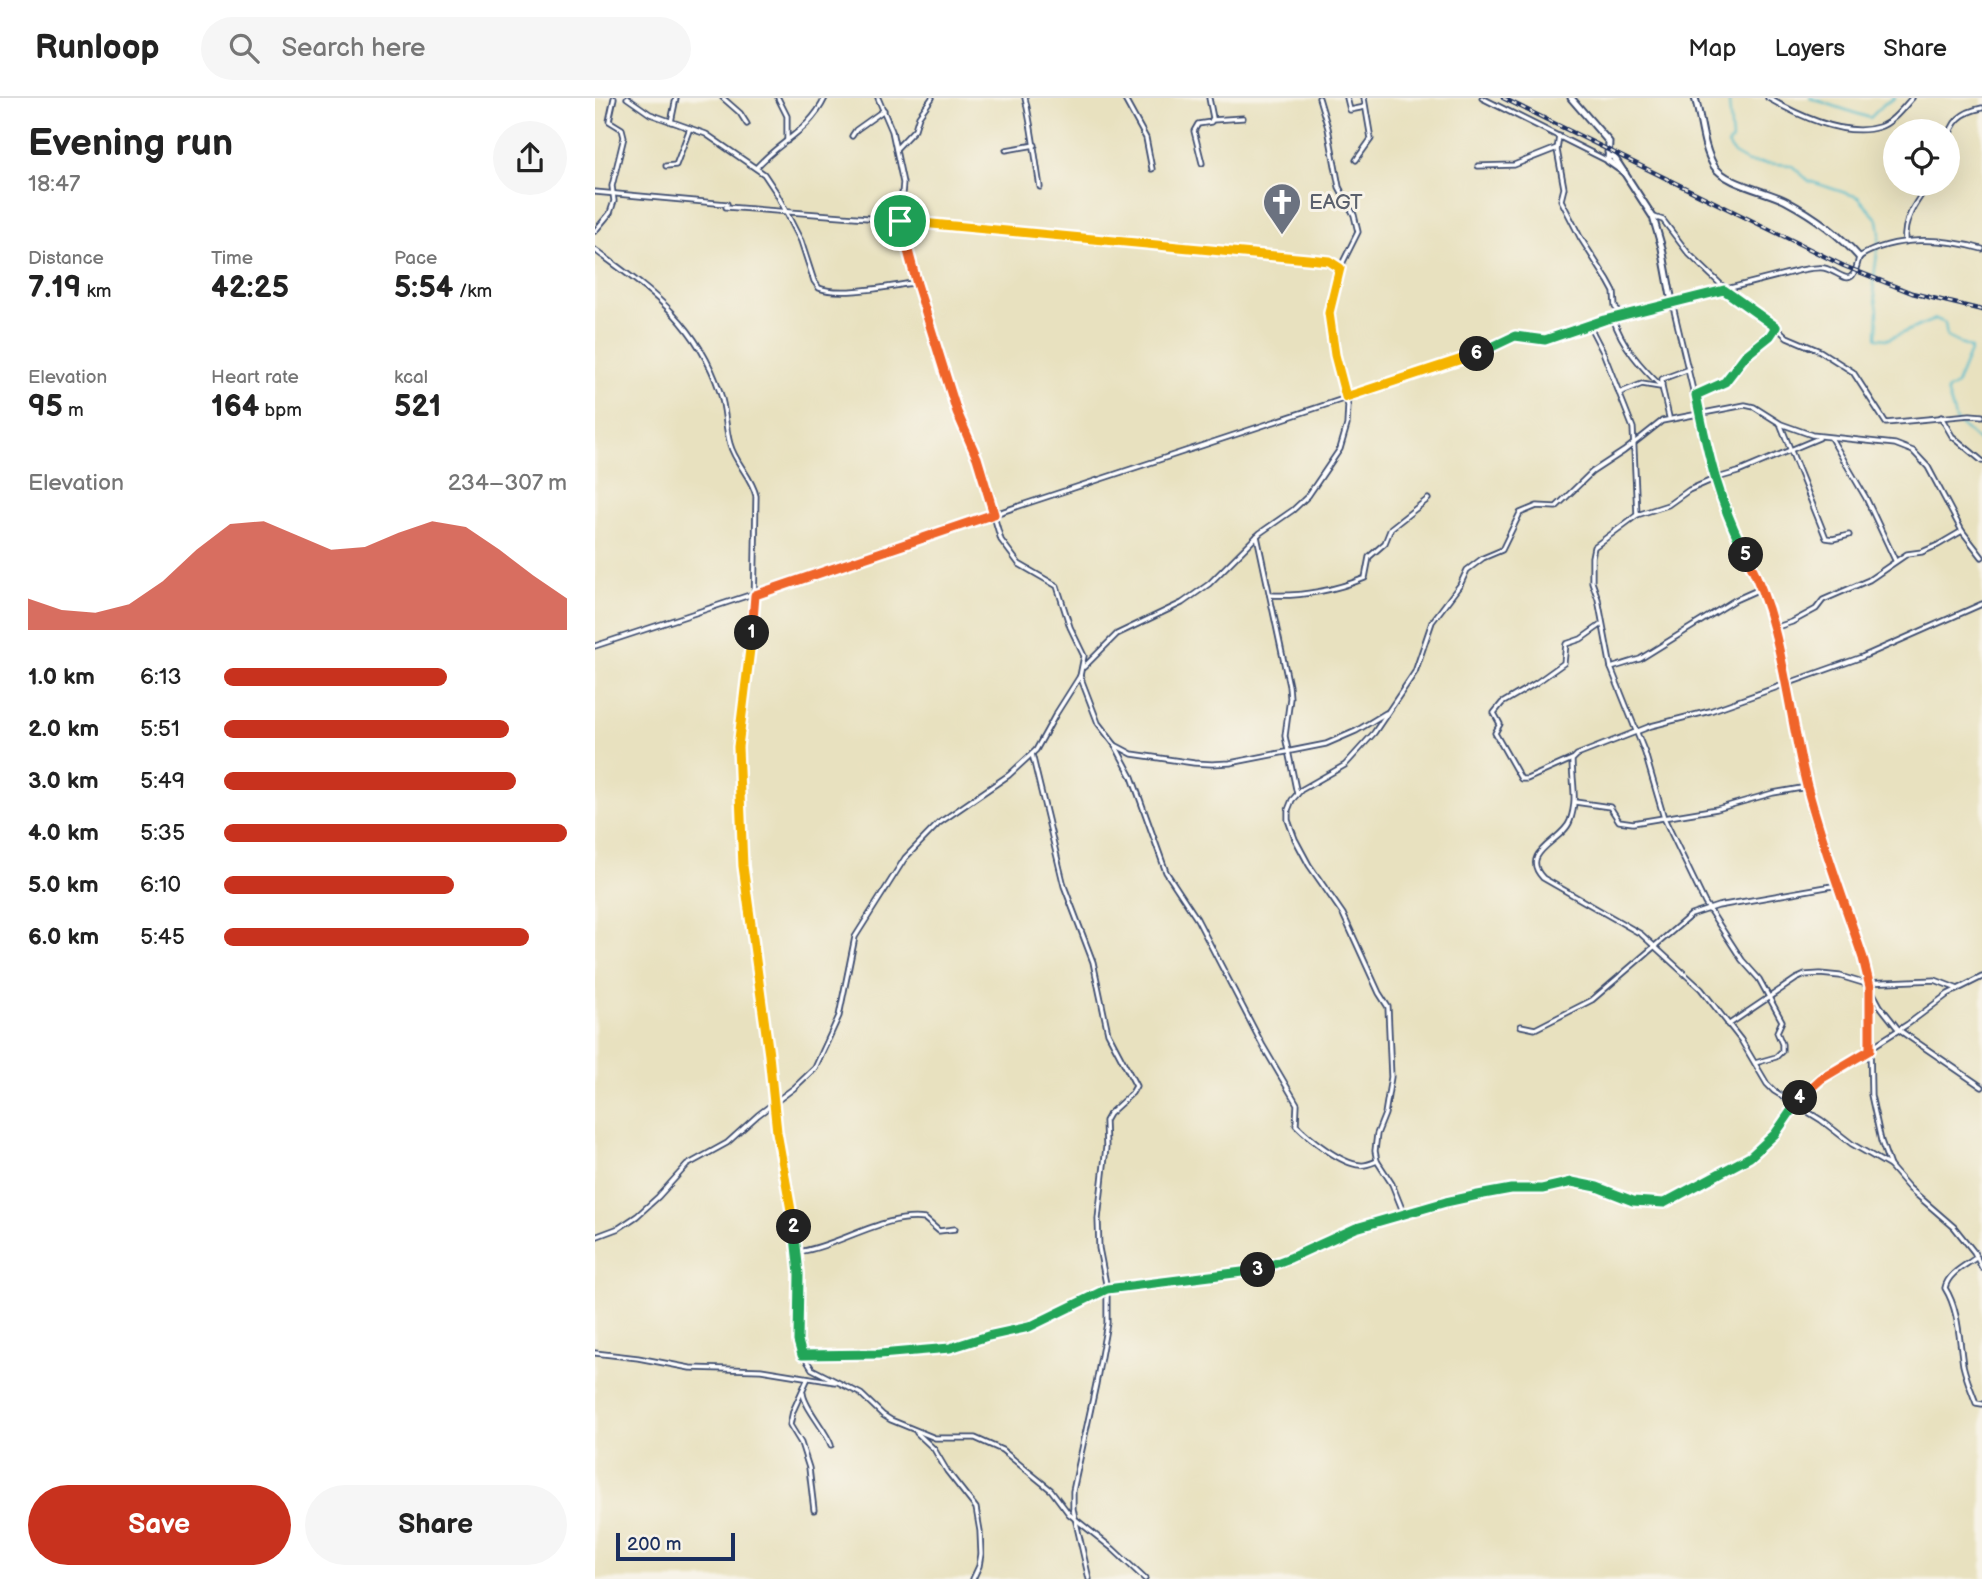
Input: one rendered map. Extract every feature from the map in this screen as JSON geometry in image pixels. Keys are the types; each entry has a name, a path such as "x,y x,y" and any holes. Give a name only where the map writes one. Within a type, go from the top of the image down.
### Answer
{"street":[{"path":"595,231 610,213 614,194 613,182 624,134 622,129 609,121 614,98"},
{"path":"627,98 650,114 706,134 768,178 801,241 814,281 819,288 828,291 888,287 911,282 917,284"},
{"path":"671,122 676,98"},
{"path":"723,98 740,113 747,124"},
{"path":"778,98 787,116 787,141"},
{"path":"756,168 775,149 809,124 825,98"},
{"path":"595,1237 619,1228 637,1216 658,1198 687,1164 727,1143 815,1068 839,1016 855,937 905,858 939,823 1009,775 1032,754 1041,744 1083,668 1083,652 1073,635 1056,586 1014,560 1001,540 977,458 958,416 917,284 900,221 903,186 879,98"},
{"path":"895,149 915,129 919,116 932,98"},
{"path":"1025,98 1040,187"},
{"path":"1124,98 1146,138 1152,169"},
{"path":"1209,98 1212,120"},
{"path":"1083,668 1117,634 1171,609 1201,591 1257,536 1299,504 1331,464 1342,442 1347,425 1348,406 1335,355 1329,313 1340,268 1355,241 1357,227 1339,187 1328,128 1319,98"},
{"path":"1347,98 1350,110 1365,107"},
{"path":"1356,160 1371,139 1364,98"},
{"path":"1482,98 1608,161 1625,173"},
{"path":"1571,98 1608,141 1608,161"},
{"path":"1695,98 1700,127 1715,168 1730,178 1777,197 1816,219 1842,238 1859,257"},
{"path":"1768,98 1800,116 1863,129 1883,126 1912,98"},
{"path":"1956,119 1967,112 1982,108"},
{"path":"852,136 856,130 884,110"},
{"path":"1202,163 1194,129 1198,124 1212,120 1243,118"},
{"path":"666,166 676,165 690,128"},
{"path":"1559,136 1557,148 1564,188 1561,200 1614,292 1615,307 1623,316"},
{"path":"1006,150 1035,145"},
{"path":"1478,166 1514,165 1557,148"},
{"path":"1608,152 1653,217 1714,479 1733,528 1762,588 1774,628 1807,787 1863,958 1869,985 1871,1095 1881,1141 1890,1166"},
{"path":"595,192 786,212 1324,260 1340,268"},
{"path":"1905,243 1905,229 1910,213 1921,196"},
{"path":"1653,217 1664,221 1688,253 1724,290 1787,337 1820,351 1853,372 1886,423 1950,416 1982,416"},
{"path":"1859,257 1890,245 1905,243 1944,241 1982,248"},
{"path":"595,250 657,297 686,326 714,377 723,404 730,444 756,496 753,561 755,595 738,734 738,779 743,866 773,1103 798,1252 798,1341 802,1355 812,1369 864,1396 883,1416 935,1438 971,1437 995,1446 1051,1490 1065,1509 1145,1579"},
{"path":"595,646 1483,352 1515,336 1545,340 1672,302 1810,269 1825,268 1845,278 1857,268 1859,257"},
{"path":"1613,318 1631,354 1662,387"},
{"path":"1589,325 1633,428 1637,515"},
{"path":"1696,395 1725,382 1745,356 1770,336 1776,327"},
{"path":"1669,418 1662,387 1665,377 1689,369"},
{"path":"1619,393 1642,384 1662,387"},
{"path":"1404,1214 1392,1184 1377,1161 1375,1140 1385,1114 1392,1069 1388,1007 1339,907 1309,865 1292,831 1287,813 1289,804 1297,794 1308,784 1345,765 1374,733 1418,666 1435,617 1460,585 1468,569 1483,558 1502,550 1520,513 1537,506 1556,506 1592,472 1662,421 1749,405 1781,424 1821,437 1895,444 1913,451 1928,467 1962,531 1982,557"},
{"path":"1941,417 1952,436 1982,461"},
{"path":"1781,424 1826,538 1849,535"},
{"path":"1755,1063 1776,1056 1783,1049 1777,1032 1782,1021 1759,979 1742,960 1709,908 1664,818 1648,763 1611,668 1598,598 1592,582 1593,549 1637,515 1668,505 1689,490 1714,479 1821,437"},
{"path":"1831,438 1866,498 1895,561"},
{"path":"1270,595 1329,589 1365,578 1369,557 1385,543 1391,528 1428,499"},
{"path":"1774,628 1818,608 1822,601 1829,597 1870,580 1907,554 1922,552 1962,531"},
{"path":"1257,536 1290,692 1285,728 1297,794"},
{"path":"1611,668 1640,659 1735,600 1762,588"},
{"path":"1602,624 1581,639 1567,643 1565,663 1502,704 1494,713 1500,724 1495,733 1521,779 1527,779 1587,750 1658,724 1710,711 1862,657 1982,604"},
{"path":"1080,676 1098,723 1115,745 1132,777 1166,872 1197,919 1263,1046 1297,1104 1299,1110 1295,1119 1296,1125 1332,1153 1355,1164 1364,1165 1377,1161"},
{"path":"1115,745 1127,752 1141,755 1212,764 1332,742 1387,712"},
{"path":"1032,754 1064,886 1093,962 1108,1033 1136,1086 1105,1121 1098,1219 1099,1248 1107,1289 1107,1316 1102,1357 1073,1483 1075,1518 1089,1579"},
{"path":"1573,758 1575,802 1568,827 1541,851 1536,860 1536,869 1543,878 1633,929 1655,947 1701,989 1741,1040 1774,1091 1821,1119 1852,1144 1890,1166 1909,1188 1945,1218 1978,1255 1982,1268"},
{"path":"1575,802 1610,807 1617,819 1627,823 1717,808 1784,790 1807,787"},
{"path":"1521,1026 1535,1029 1592,1000 1687,918 1709,908 1837,885"},
{"path":"1728,1026 1805,975 1829,974 1869,985 1935,980 1958,989"},
{"path":"802,1355 880,1354 950,1348 1029,1327 1107,1289 1258,1270 1356,1228 1467,1197 1511,1189 1542,1189 1566,1182 1597,1187 1639,1202 1667,1202 1750,1157 1775,1134 1802,1094 1821,1079 1870,1050 1933,1004 1982,977"},
{"path":"1869,985 1880,1006 1899,1030 1982,1087"},
{"path":"798,1252 818,1248 885,1223 904,1219 925,1219 939,1231 955,1229"},
{"path":"1978,1255 1950,1277 1945,1288 1953,1302 1969,1384 1976,1402 1982,1404"},
{"path":"595,1353 690,1368 761,1370 838,1382"},
{"path":"808,1378 793,1411 790,1425 807,1460 814,1510"},
{"path":"803,1391 804,1400 821,1424 831,1445"},
{"path":"914,1429 934,1449 947,1471 976,1508 981,1554 973,1579"}],"waterway":[{"path":"1731,98 1729,103 1732,140 1728,145 1734,154 1748,162 1791,165 1809,181 1858,197 1878,220 1880,232 1873,284 1878,310 1877,338 1888,339 1936,319 1945,323 1947,337 1971,349 1956,385 1947,391 1956,421 1982,444"},
{"path":"1810,98 1870,118 1884,104 1895,98"}],"railway":[{"path":"1503,98 1844,266 1912,293 1982,310"}],"place":[{"name":"EAGT","path":"1282,236"}],"route":[{"path":"900,221 1329,261 1340,268 1329,313 1335,355 1346,397 1483,352 1515,336 1545,340 1604,320 1724,290 1767,319 1776,327 1770,336 1745,356 1725,382 1696,395 1709,460 1721,502 1762,588 1774,628 1807,787 1845,910 1863,958 1870,987 1870,1050 1821,1079 1802,1094 1775,1134 1750,1157 1664,1203 1633,1201 1597,1187 1572,1182 1542,1189 1511,1189 1446,1202 1356,1228 1258,1270 1107,1289 1029,1327 959,1346 899,1353 802,1355 798,1341 798,1252 777,1132 742,853 738,734 755,595 994,514 977,458 957,412 900,221"}]}
